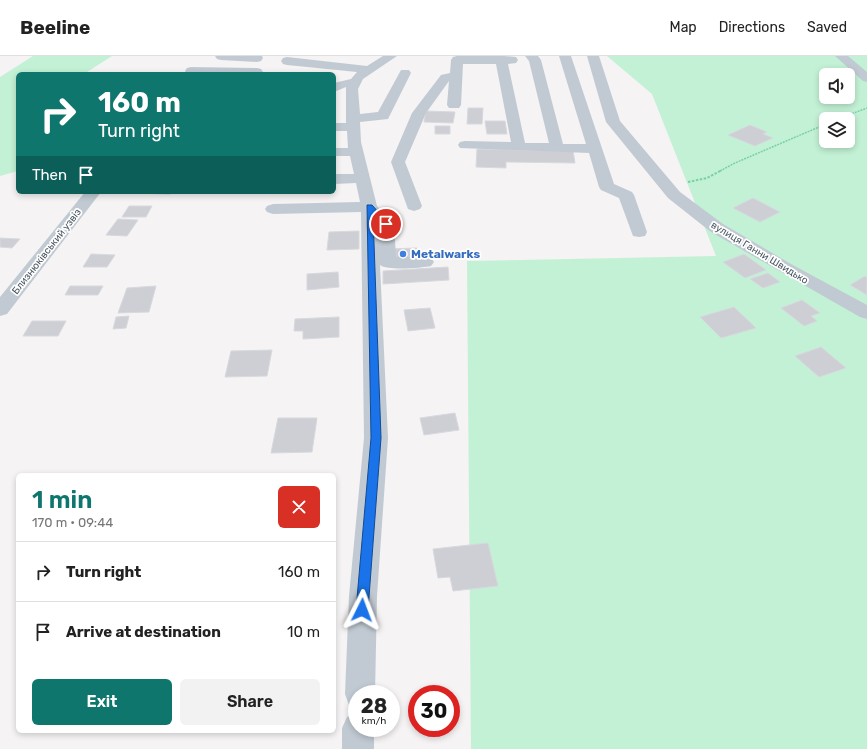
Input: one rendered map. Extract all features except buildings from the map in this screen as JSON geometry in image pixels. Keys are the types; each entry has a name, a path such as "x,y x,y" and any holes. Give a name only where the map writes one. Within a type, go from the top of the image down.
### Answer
{"street":[{"path":"221,56 257,58"},
{"path":"360,685 363,596 376,438 370,214 357,152 353,123 352,89 358,77 391,56"},
{"path":"565,56 607,187 626,195 640,232"},
{"name":"вулиця Ганни Швидько","path":"593,56 613,122 674,195 717,228 785,268 867,313"},
{"path":"841,56 867,78"},
{"path":"454,105 456,58 533,58 557,148"},
{"path":"500,58 519,146"},
{"path":"287,61 369,70"},
{"path":"193,69 258,72"},
{"path":"336,127 383,116 405,73"},
{"path":"414,206 398,162 419,113 446,78 456,76"},
{"path":"336,87 355,82"},
{"path":"465,145 595,149"},
{"path":"336,152 357,152"},
{"path":"336,179 363,178"},
{"name":"Близнюківський узвіз","path":"0,310 91,194"},
{"path":"273,209 370,214 386,224 387,263 425,262"},
{"path":"358,737 358,749"}],"path":[{"path":"855,113 867,108"},
{"path":"664,182 691,182 707,178 736,163 819,127"}],"green space":[{"path":"33,56 112,56 87,72 16,72 16,172 0,176 0,77"},
{"path":"607,56 867,56 867,749 471,749 467,261 716,256 652,94"}],"place":[{"name":"Metalwarks","path":"403,254"}],"route":[{"path":"362,610 376,438 371,222 369,207 386,224"}]}
